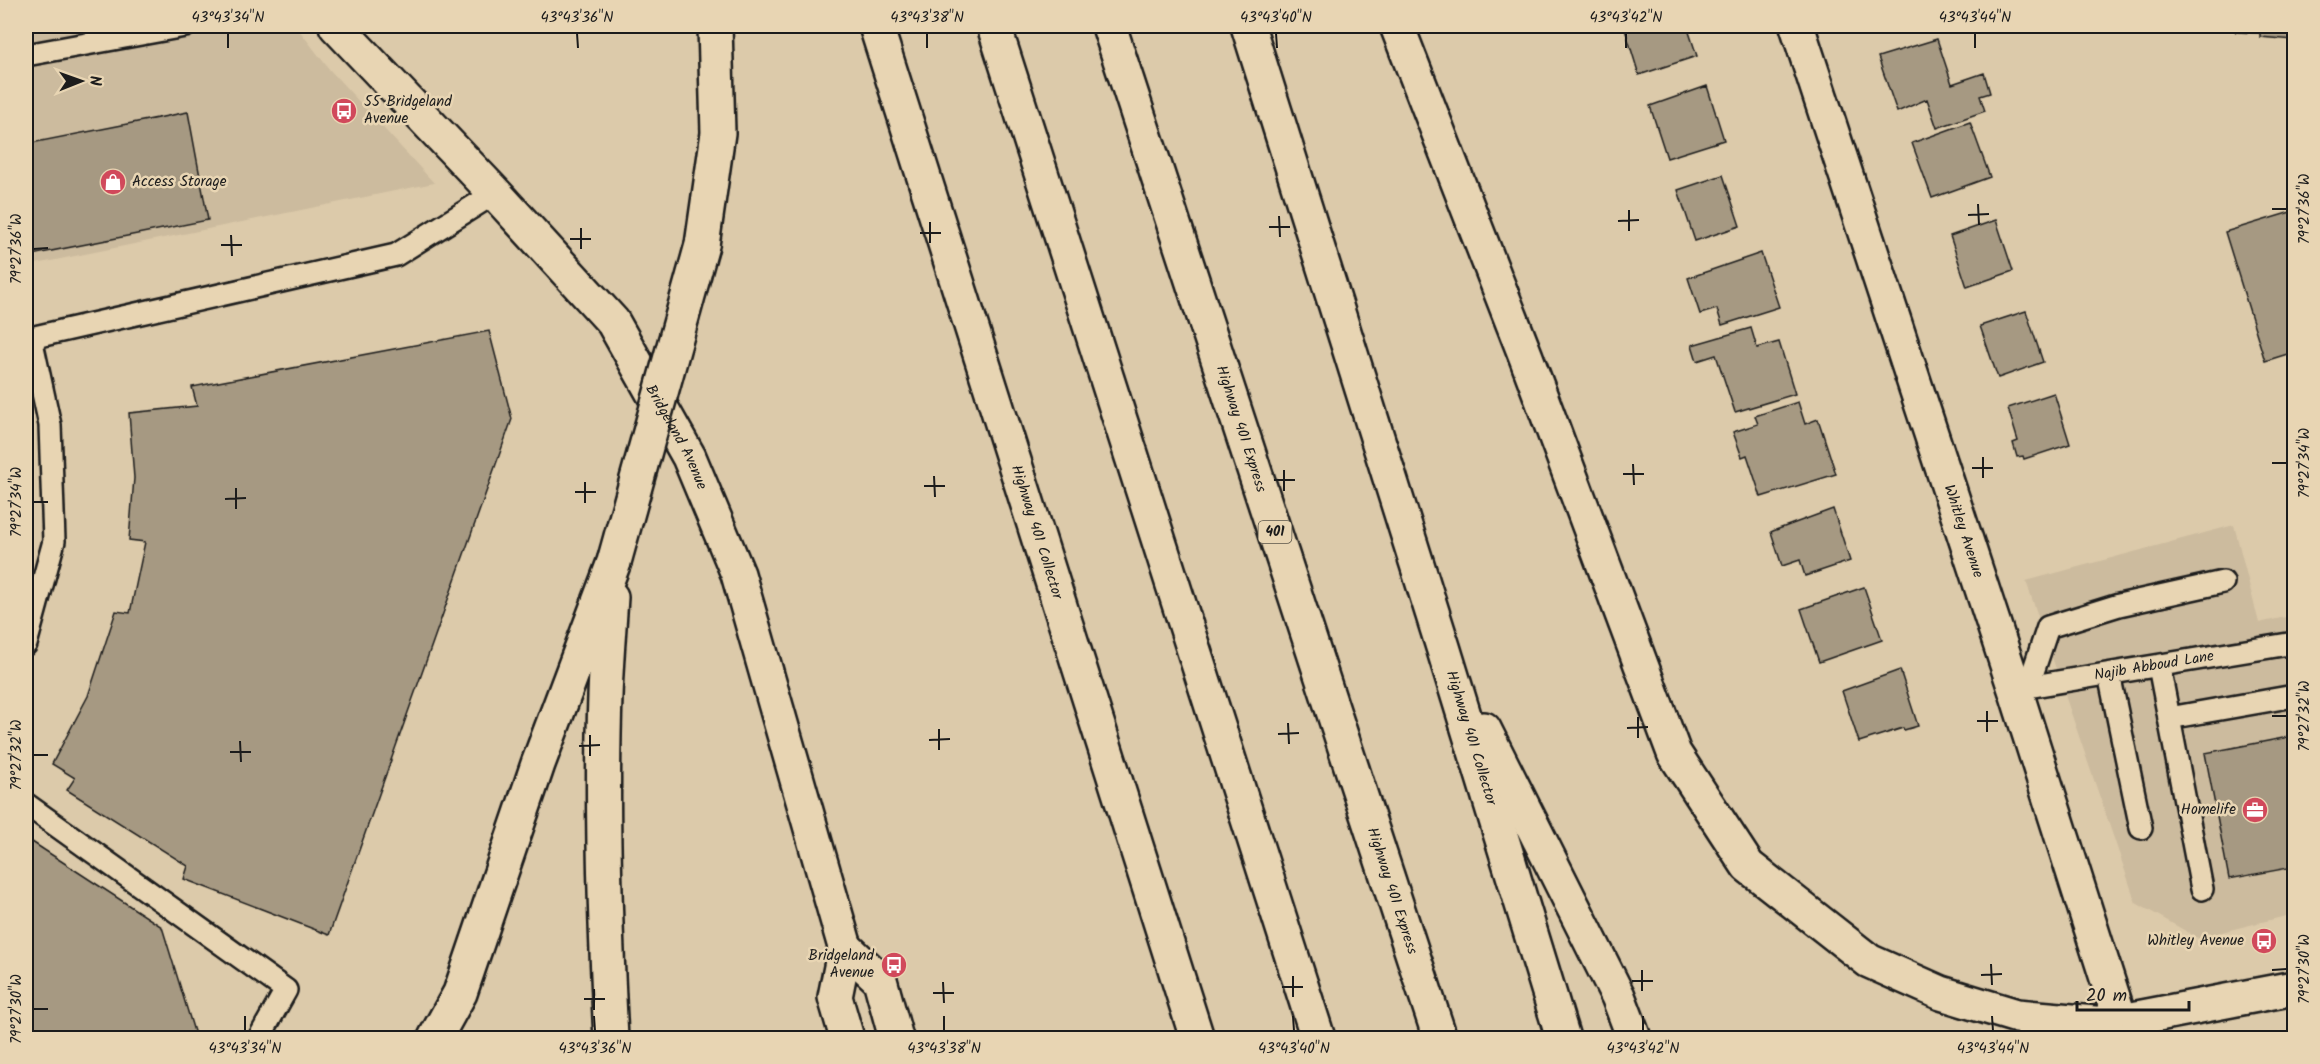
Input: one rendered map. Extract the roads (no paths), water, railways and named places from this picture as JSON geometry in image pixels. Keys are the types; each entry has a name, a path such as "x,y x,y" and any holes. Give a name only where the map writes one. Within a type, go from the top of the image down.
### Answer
{"main road":[{"name":"Bridgeland Avenue","path":"336,26 613,322 689,457 738,574 845,947 835,997 847,1038"},
{"path":"435,1038 460,993 538,764 614,562 702,245 718,133 715,26"},
{"name":"Highway 401 Collector","path":"876,26 1197,1038"},
{"path":"994,26 1318,1038"},
{"name":"Highway 401 Express","path":"1109,26 1440,1038"},
{"name":"Highway 401 Collector","path":"1248,26 1559,1025"},
{"path":"1396,26 1526,357 1674,753 1748,866 1869,961 1941,993 2017,1016 2117,1028"},
{"name":"Whitley Avenue","path":"1797,26 2021,688 2117,1028"},
{"path":"610,1038 605,920 604,790 605,696 614,562"},
{"path":"1443,647 1618,996 1634,1038"},
{"name":"Bridgeland Avenue","path":"845,947 880,981 897,1038"},
{"path":"2033,1038 2117,1028 2295,988"}],"lane":[{"path":"26,56 185,26"},
{"path":"26,644 54,541 50,425 28,338 396,255 495,194"},
{"path":"2021,688 2048,627 2119,605 2223,582"},
{"name":"Najib Abboud Lane","path":"2021,688 2295,643"},
{"path":"2159,666 2202,889"},
{"path":"2109,674 2141,828"},
{"path":"2169,718 2295,696"},
{"path":"26,804 286,990 259,1038"}],"place":[{"name":"55 Bridgeland Avenue","path":"344,111"},
{"name":"Access Storage","path":"113,182"},
{"name":"Homelife","path":"2255,810"},
{"name":"Whitley Avenue","path":"2264,941"},
{"name":"Bridgeland Avenue","path":"894,965"}]}
